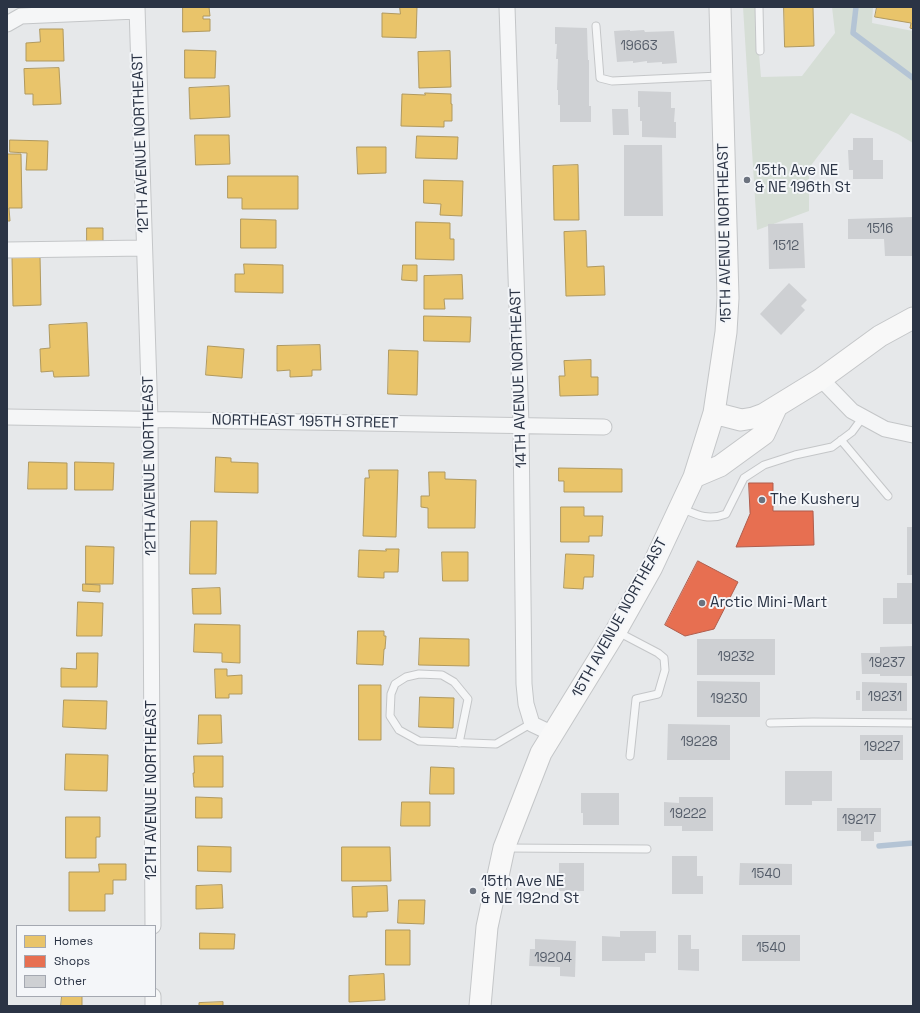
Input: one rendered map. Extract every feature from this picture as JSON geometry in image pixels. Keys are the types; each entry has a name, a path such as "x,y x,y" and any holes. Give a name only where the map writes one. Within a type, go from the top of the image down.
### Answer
{"main road":[{"name":"15TH AVENUE NORTHEAST","path":"480,1006 487,927 504,848 541,754 616,631 652,567 694,477 714,413 726,332 728,298 720,7"},
{"path":"714,413 741,420 764,414 821,379 880,336 913,318"},
{"path":"694,477 720,466 764,434 777,406"}],"street":[{"name":"14TH AVENUE NORTHEAST","path":"506,7 521,425 524,684 526,704 532,723"},
{"path":"7,24 21,16 137,9"},
{"name":"12TH AVENUE NORTHEAST","path":"137,9 150,419 153,925"},
{"path":"7,250 144,248"},
{"path":"821,379 852,411 884,429 913,436"},
{"name":"NORTHEAST 195TH STREET","path":"7,417 604,427"},
{"path":"532,723 553,734"}],"lane":[{"path":"759,7 760,51"},
{"path":"596,26 600,78 612,81 722,76"},
{"path":"679,507 702,517 718,517 726,514 744,478 764,465 795,455 832,447 852,432 863,417"},
{"path":"842,440 888,496"},
{"path":"616,631 658,653 664,658 665,670 658,694 636,699 630,756"},
{"path":"459,743 468,699 454,682 442,675 420,674 406,677 395,684 391,694 390,716 399,730 420,741 459,743 496,744 532,723"},
{"path":"770,723 913,723"},
{"path":"504,848 647,849"}],"shaded area":[{"path":"743,7 755,7 761,77 802,76 835,33 832,7 873,7 872,23 913,31 913,143 898,134 851,113 809,168 809,211 757,230"}],"building: Homes":[{"path":"183,7 209,7 210,16 203,16 203,19 210,19 210,31 183,32"},
{"path":"400,7 417,7 416,38 382,37 382,13 400,14"},
{"path":"784,7 813,7 814,46 785,47"},
{"path":"877,7 913,7 913,29 910,28 911,23 875,17"},
{"path":"40,29 63,29 64,61 26,61 26,43 40,42"},
{"path":"185,50 216,51 215,78 185,78"},
{"path":"450,51 451,87 419,88 418,52"},
{"path":"59,68 61,104 33,105 33,94 25,94 24,69"},
{"path":"229,86 230,117 190,119 189,88"},
{"path":"425,93 451,94 452,121 444,121 444,127 401,126 402,94 425,95"},
{"path":"195,135 229,135 230,164 196,165"},
{"path":"417,136 458,137 457,159 416,158"},
{"path":"10,140 48,141 47,170 26,170 27,153 10,152"},
{"path":"357,147 386,147 386,173 358,174"},
{"path":"7,154 21,154 22,208 9,208 10,221 7,221"},
{"path":"578,165 579,220 554,220 553,166"},
{"path":"228,176 298,176 298,209 242,209 242,198 228,198"},
{"path":"424,180 463,181 462,216 440,215 441,204 424,203"},
{"path":"241,219 276,220 276,248 241,248"},
{"path":"416,222 450,223 450,239 454,239 454,260 416,259"},
{"path":"87,228 103,228 103,245 87,244"},
{"path":"586,231 587,267 604,266 605,295 566,296 564,232"},
{"path":"40,256 41,305 13,306 12,257"},
{"path":"244,264 283,265 283,293 235,292 235,274 244,274"},
{"path":"403,265 417,265 417,281 402,280"},
{"path":"462,275 463,299 444,299 445,309 424,309 424,276"},
{"path":"424,316 471,317 470,342 424,341"},
{"path":"87,323 89,376 54,377 53,371 41,372 40,349 50,348 49,325"},
{"path":"320,345 321,370 312,370 312,376 290,377 290,370 277,371 277,346"},
{"path":"208,346 244,349 242,378 206,375"},
{"path":"389,350 418,351 417,395 388,394"},
{"path":"591,360 591,377 598,377 598,395 560,396 559,376 565,376 564,361"},
{"path":"216,457 231,458 231,462 258,463 258,493 215,492"},
{"path":"29,462 67,463 67,489 28,489"},
{"path":"75,462 114,463 113,490 75,490"},
{"path":"559,468 622,469 622,492 564,492 564,481 559,481"},
{"path":"369,470 398,470 396,537 363,536 365,478 369,478"},
{"path":"429,472 445,472 445,479 476,480 475,528 428,528 428,508 421,507 421,496 429,496"},
{"path":"561,507 584,507 584,516 603,516 602,536 589,536 589,542 561,542"},
{"path":"191,521 217,521 216,574 190,574"},
{"path":"86,546 114,547 113,584 86,584"},
{"path":"386,549 399,549 398,572 384,572 384,578 358,577 359,550 386,551"},
{"path":"442,552 468,552 468,581 443,581"},
{"path":"566,554 594,555 593,577 584,577 583,589 564,588"},
{"path":"83,584 100,585 100,592 83,591"},
{"path":"220,588 221,614 193,614 192,589"},
{"path":"78,602 103,603 102,636 77,636"},
{"path":"195,624 240,625 240,663 222,662 222,653 194,652"},
{"path":"358,631 384,631 384,636 386,636 383,665 357,664"},
{"path":"420,638 469,639 469,666 419,665"},
{"path":"77,653 98,653 97,687 61,687 61,668 76,669"},
{"path":"215,669 227,669 227,676 242,675 242,694 229,694 229,698 216,698"},
{"path":"359,685 381,685 381,740 359,740"},
{"path":"420,697 454,698 453,728 419,727"},
{"path":"64,700 107,701 106,729 63,727"},
{"path":"199,715 221,715 222,743 198,744"},
{"path":"66,754 108,755 107,791 65,790"},
{"path":"194,756 223,756 223,787 194,787"},
{"path":"431,767 454,768 454,794 430,794"},
{"path":"196,797 222,798 222,818 196,818"},
{"path":"402,802 430,802 430,826 401,826"},
{"path":"66,817 100,817 100,837 96,837 96,858 66,858"},
{"path":"198,846 231,847 231,872 198,871"},
{"path":"342,847 390,847 391,881 342,881"},
{"path":"99,864 126,864 126,880 113,880 113,894 105,894 105,911 69,911 69,872 99,872"},
{"path":"222,885 223,908 196,909 196,886"},
{"path":"387,886 388,911 367,912 367,917 353,917 352,887"},
{"path":"399,900 425,900 424,924 398,923"},
{"path":"386,930 410,930 410,965 386,965"},
{"path":"200,933 235,934 234,949 200,949"},
{"path":"384,974 385,1000 349,1002 349,976"},
{"path":"62,997 82,997 82,1006 61,1006"},
{"path":"223,1002 223,1006 199,1006 199,1003"}],"building: Shops":[{"path":"749,483 773,483 773,511 813,511 814,545 736,547 750,514"},
{"name":"Arctic Mini-Mart","path":"698,561 738,582 714,629 685,636 665,625"}],"building: Other":[{"path":"555,27 587,28 589,106 591,106 591,122 560,122 560,105 558,105 557,90 558,59 556,59 557,44 555,44"},
{"path":"644,30 645,32 674,31 677,63 647,63 647,61 633,63 633,61 617,62 614,31"},
{"path":"638,91 671,92 671,108 675,108 674,122 676,122 676,138 642,137 642,121 640,121 640,107 638,107"},
{"path":"612,109 628,109 629,135 613,135"},
{"path":"853,138 873,138 873,160 883,160 883,179 853,179 853,170 849,170 848,150 853,150"},
{"path":"624,145 662,145 663,216 624,216"},
{"path":"913,217 913,256 885,256 884,239 848,239 848,219"},
{"path":"803,223 805,268 769,269 768,224"},
{"path":"789,283 807,300 801,306 805,310 781,335 760,314"},
{"path":"907,527 913,527 913,575 907,575"},
{"path":"897,583 913,583 913,624 883,624 883,598 897,598"},
{"path":"697,639 775,639 775,675 697,675"},
{"path":"913,646 913,676 880,676 880,674 862,674 861,653 880,653 880,647"},
{"path":"697,681 760,682 760,717 697,717"},
{"path":"862,682 907,683 907,711 862,711"},
{"path":"856,691 860,691 860,700 856,700"},
{"path":"668,724 730,725 730,760 667,760"},
{"path":"860,735 903,735 903,760 860,760"},
{"path":"785,771 832,771 832,801 812,801 812,805 785,805"},
{"path":"581,793 619,793 619,825 583,825 583,813 581,813"},
{"path":"679,797 713,797 713,831 682,831 682,826 664,826 664,802 679,803"},
{"path":"837,808 881,808 881,832 874,832 874,841 861,841 861,831 837,831"},
{"path":"672,856 697,856 697,876 703,876 703,894 672,894"},
{"path":"559,863 584,863 584,891 559,891"},
{"path":"740,863 792,864 792,885 739,885"},
{"path":"620,931 656,931 656,953 645,953 645,961 602,961 602,936 620,937"},
{"path":"678,935 691,935 691,949 699,949 699,971 678,970"},
{"path":"742,935 800,935 800,961 742,961"},
{"path":"535,939 576,941 575,977 560,976 560,967 529,966 530,949 535,949"}],"waterway":[{"path":"856,7 853,33 913,78"},
{"path":"879,846 913,843"}],"place":[{"name":"15th Ave NE & NE 196th St","path":"747,180"},
{"name":"The Kushery","path":"762,500"},
{"name":"Arctic Mini-Mart","path":"702,603"},
{"name":"15th Ave NE & NE 192nd St","path":"473,891"}]}
